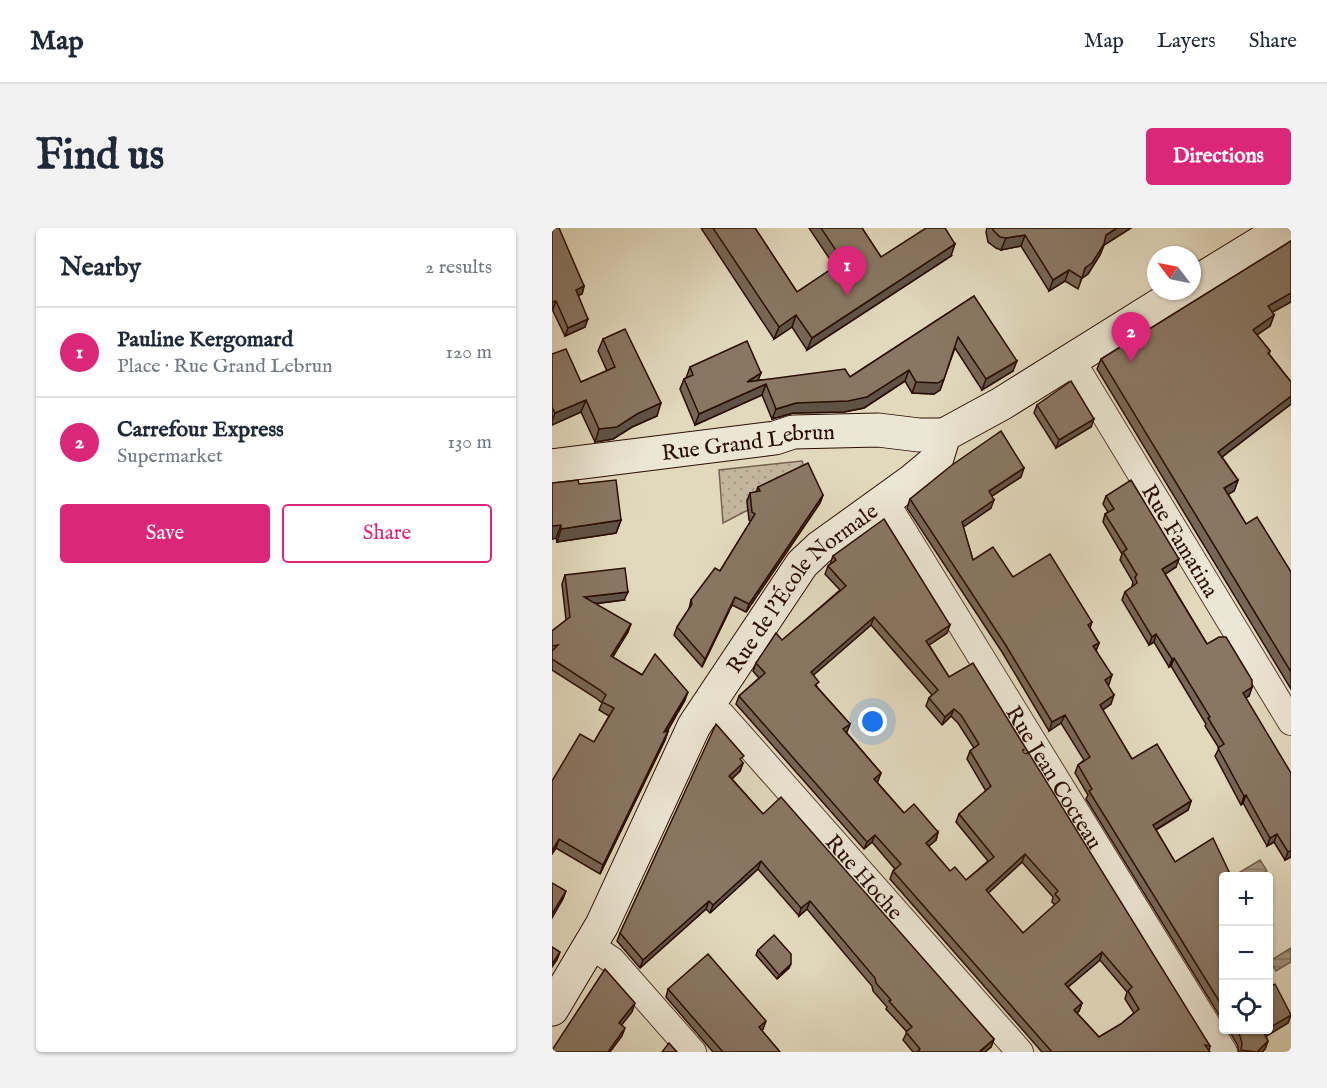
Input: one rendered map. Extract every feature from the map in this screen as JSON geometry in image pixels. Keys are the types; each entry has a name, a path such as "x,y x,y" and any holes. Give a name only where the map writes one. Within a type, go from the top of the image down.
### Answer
{"main road":[{"path":"1201,279 1285,228"},
{"path":"944,435 1001,404 1071,358 1167,300"},
{"name":"Rue Grand Lebrun","path":"552,466 775,438 793,432 878,430 919,435 944,435"},
{"name":"Rue de l'École Normale","path":"552,1009 591,946 694,726 802,564 819,548 885,501 936,460 944,435"}],"street":[{"name":"Rue Famatina","path":"1071,358 1291,722"},
{"name":"Rue Jean Cocteau","path":"885,501 1224,1052"},
{"name":"Rue Hoche","path":"709,705 722,715 1020,1052"},
{"path":"591,946 612,960 693,1052"}],"shaded area":[{"path":"802,461 806,471 747,499 748,510 723,523 719,470"},
{"path":"1260,860 1267,871 1265,872 1240,872"},
{"path":"1291,948 1291,962 1276,971 1273,959"}],"building":[{"path":"552,228 559,228 584,286 576,290 588,319 568,328 556,301 552,302"},
{"path":"713,228 755,228 797,292 843,261 821,228 862,228 881,257 926,228 945,228 955,244 812,338 796,315 779,327"},
{"path":"992,228 1117,228 1106,235 1104,244 1092,263 1085,268 1082,278 1069,270 1053,280 1025,235 1000,237"},
{"path":"1291,241 1291,293 1268,306 1274,315 1253,330 1291,382 1291,396 1218,452 1238,480 1224,488 1246,524 1257,517 1291,572 1291,672 1101,359 1196,300 1201,300 1201,297"},
{"path":"974,296 1017,361 986,379 958,337 944,379 938,383 916,382 909,370 867,397 848,401 796,403 776,409 766,384 699,414 684,379 693,375 690,367 747,341 761,373 747,382 845,369 850,377"},
{"path":"625,329 661,403 637,414 617,427 599,429 586,400 555,413 552,407 552,354 566,349 581,382 615,367 603,339"},
{"path":"1071,381 1094,419 1059,440 1037,405"},
{"path":"1001,431 1024,468 989,491 994,500 962,522 973,560 993,547 1013,577 1050,554 1092,622 1088,625 1099,643 1093,646 1112,675 1105,680 1114,695 1100,705 1132,759 1157,744 1191,801 1153,825 1175,862 1213,838 1229,872 1219,872 1219,1001 1089,791 1092,789 1078,765 1090,757 1065,715 1052,722 1005,644 910,499 952,465"},
{"path":"808,463 823,495 749,604 735,597 705,659 677,627 692,604 691,600 715,568 720,571 755,514 752,512 750,493 760,491 758,487"},
{"path":"578,480 579,484 616,480 621,520 561,529 561,525 552,526 552,483"},
{"path":"1131,480 1179,559 1162,569 1207,644 1219,637 1226,637 1252,680 1252,687 1243,693 1291,773 1291,850 1288,852 1277,834 1270,838 1218,748 1224,744 1208,718 1210,717 1174,658 1172,659 1156,634 1152,637 1125,592 1137,583 1135,577 1137,575 1123,552 1127,549 1105,514 1114,509 1106,496"},
{"path":"884,519 950,625 926,641 949,677 973,663 1210,1046 1205,1045 1210,1052 1052,1052 893,871 901,864 875,835 867,842 739,696 765,673 756,663 776,633 782,640 846,586 828,566 836,560 833,556","holes":["874,617 938,690 929,698 945,717 954,709 961,715 979,744 970,751 991,786 959,814 994,857 966,880 955,867 950,871 926,843 938,832 914,804 904,813 874,779 881,773 843,729 850,724 815,685 819,682 811,672","1025,854 1058,891 1055,894 1060,900 1023,933 986,890","1102,952 1132,987 1128,991 1139,1009 1121,1024 1099,1037 1074,1010 1082,1003 1065,984"]},
{"path":"625,568 628,592 584,597 631,624 611,656 642,675 655,654 688,692 664,732 668,731 603,865 559,839 552,851 552,781 580,734 594,742 614,708 602,702 606,695 600,690 552,659 552,651 558,645 552,646 552,631 570,617 565,575"},
{"path":"716,724 744,756 740,759 743,763 729,776 763,814 781,797 994,1039 981,1052 918,1051 920,1049 906,1032 912,1027 889,1001 891,1000 876,983 875,978 810,901 801,908 761,861 713,905 709,901 643,960 620,933"},
{"path":"552,883 566,891 552,914"},
{"path":"774,935 791,954 791,964 779,975 758,950"},
{"path":"552,947 560,952 552,964"},
{"path":"708,954 766,1021 759,1027 780,1052 723,1052 668,989"},
{"path":"605,969 635,1003 619,1023 625,1028 608,1052 552,1052 552,1050"},
{"path":"1275,984 1291,1015 1273,1026 1273,985"},
{"path":"1239,1034 1264,1034 1268,1041 1257,1052 1241,1050"},
{"path":"669,1043 677,1052 662,1052"}],"place":[{"name":"Pauline Kergomard","path":"847,296"},
{"name":"Carrefour Express","path":"1131,362"}]}
